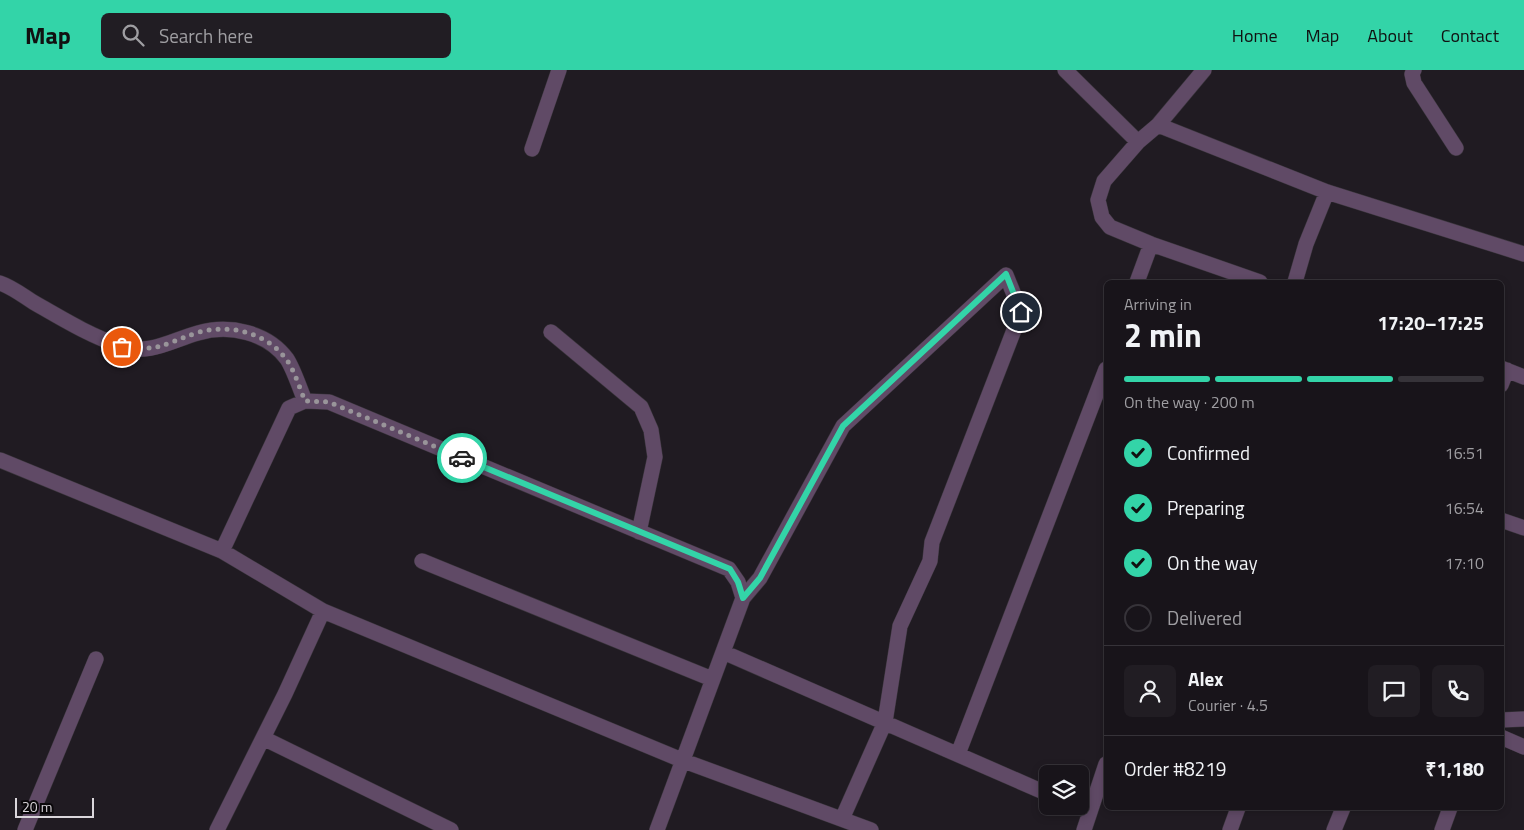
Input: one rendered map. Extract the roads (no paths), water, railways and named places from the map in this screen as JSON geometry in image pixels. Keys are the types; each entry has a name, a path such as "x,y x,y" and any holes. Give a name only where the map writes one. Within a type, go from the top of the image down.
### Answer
{"street":[{"path":"532,149 560,70"},
{"path":"1065,70 1138,142"},
{"path":"1204,70 1158,125 1138,142 1104,181 1098,200 1102,217 1110,227 1151,244 1254,280"},
{"path":"1414,70 1412,74 1414,83 1456,148"},
{"path":"1158,125 1327,192 1524,254"},
{"path":"1296,280 1306,244 1327,192"},
{"path":"1138,280 1151,244"},
{"path":"657,830 684,762 743,598 760,578 843,426 1006,274 1021,312 932,542 930,561 900,626 885,722 842,819"},
{"path":"0,283 75,325 122,347 142,350 163,346 198,333 220,328 246,332 270,343 287,360 305,401"},
{"path":"551,332 641,407 651,430 655,457 639,532"},
{"path":"1504,374 1524,377"},
{"path":"958,754 1104,386"},
{"path":"222,551 288,408 305,401 329,402 730,569 738,582 743,598"},
{"path":"0,460 222,551 323,612 684,762 871,830"},
{"path":"1504,521 1524,528"},
{"path":"422,561 712,680"},
{"path":"217,830 323,612"},
{"path":"723,652 1039,790"},
{"path":"26,830 96,659"},
{"path":"1504,720 1524,719"},
{"path":"263,738 451,830"},
{"path":"1504,738 1524,747"},
{"path":"1089,797 1104,768"},
{"path":"1230,830 1237,810"},
{"path":"1334,830 1342,810"},
{"path":"1442,830 1449,810"},
{"path":"1083,815 1084,830"}]}
